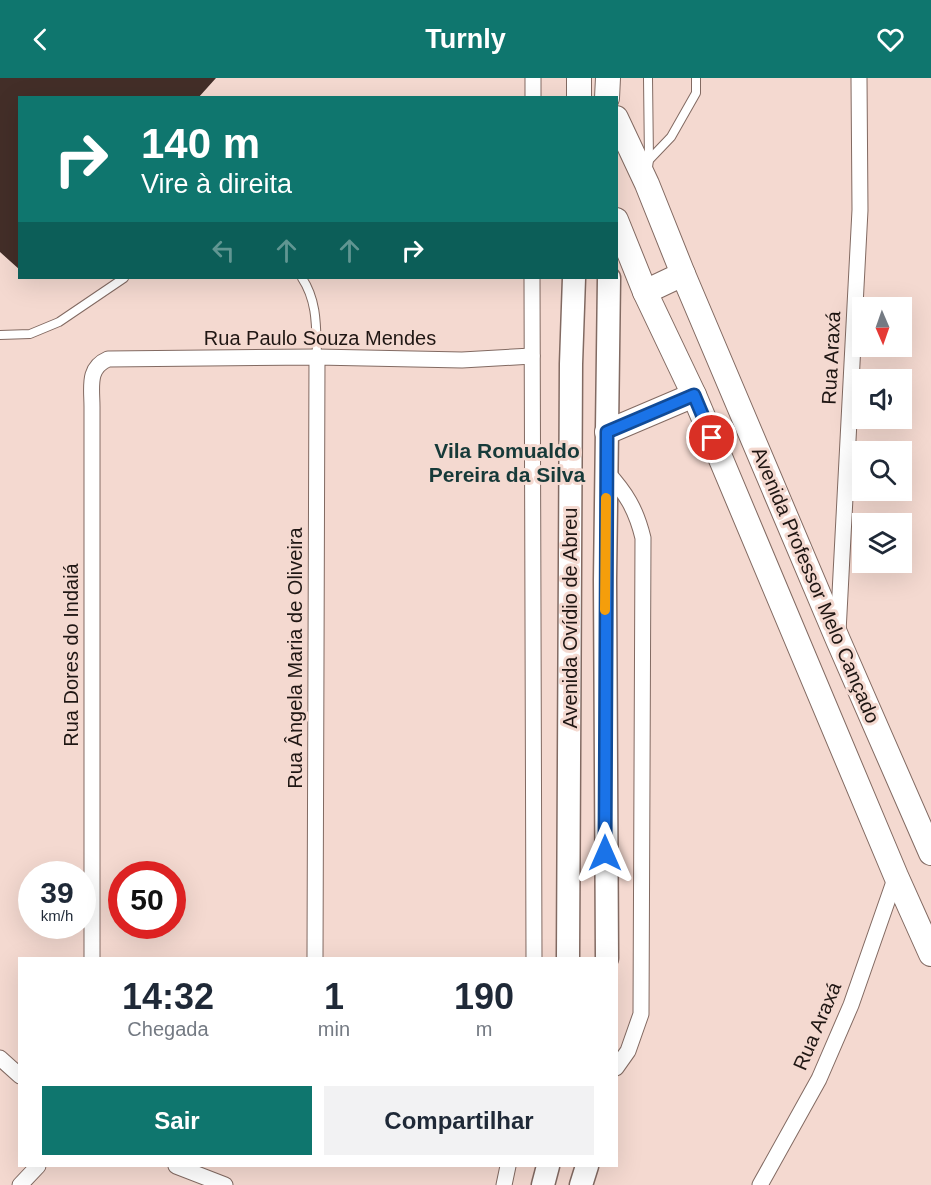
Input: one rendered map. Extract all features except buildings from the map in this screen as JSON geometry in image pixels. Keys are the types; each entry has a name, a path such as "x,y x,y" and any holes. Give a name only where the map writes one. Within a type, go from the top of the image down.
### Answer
{"main road":[{"path":"579,78 579,96"},
{"path":"607,96 608,78"},
{"name":"Avenida Professor Melo Cançado","path":"618,122 647,184 838,640 928,839"},
{"name":"Avenida Professor Melo Cançado","path":"618,225 645,292 694,395 931,954"},
{"path":"645,292 683,274"},
{"name":"Avenida Ovídio de Abreu","path":"568,957 571,364 574,279"},
{"name":"Avenida Ovídio de Abreu","path":"607,957 606,471 609,279"},
{"path":"607,432 694,395"},
{"path":"568,850 605,853"},
{"path":"543,1185 548,1167"},
{"path":"581,1185 586,1167"}],"street":[{"path":"533,78 533,96"},
{"name":"Rua Araxá","path":"838,640 860,210 859,78"},
{"name":"Avenida Ovídio de Abreu","path":"532,279 534,957"},
{"name":"Rua Paulo Souza Mendes","path":"108,359 316,357 462,360 532,356"},
{"name":"Rua Ângela Maria de Oliveira","path":"315,957 316,357"},
{"name":"Rua Dores do Indaiá","path":"92,957 92,384 93,371 98,363 108,359"},
{"path":"606,471 624,491 633,507 643,538 641,1014 628,1051 618,1065"},
{"name":"Rua Araxá","path":"760,1185 819,1079 851,1005 896,876"},
{"path":"0,1058 18,1074"},
{"path":"20,1185 37,1167"},
{"path":"179,1167 225,1185"},
{"path":"504,1185 508,1167"}],"lane":[{"path":"647,184 648,78"},
{"path":"649,160 671,137 696,93 696,78"},
{"path":"0,335 30,334 59,322 123,279"},
{"path":"303,279 310,290 316,313 316,357"}],"slow traffic":[{"path":"605,610 606,498"}],"district":[{"name":"Vila Romualdo Pereira da Silva","path":"507,463"}],"route":[{"path":"605,853 607,432 694,395 712,438"}]}
